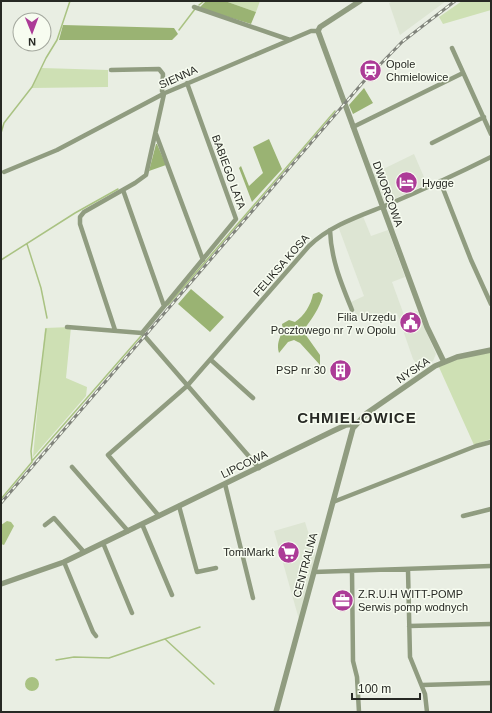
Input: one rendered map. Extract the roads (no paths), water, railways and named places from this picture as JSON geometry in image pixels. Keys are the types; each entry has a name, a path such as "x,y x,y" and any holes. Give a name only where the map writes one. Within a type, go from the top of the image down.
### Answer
{"street":[{"name":"SIENNA","path":"4,172 57,150 187,83 311,31 318,31 320,27 360,1"},
{"path":"194,7 290,40"},
{"name":"DWORCOWA","path":"318,31 429,334 444,362"},
{"path":"452,48 491,134"},
{"path":"111,70 159,69 163,74 162,91 164,94 146,175 84,212 80,219 115,330"},
{"path":"353,127 463,73"},
{"name":"BABIEGO LATA","path":"142,333 236,219 187,83"},
{"path":"432,144 484,117"},
{"path":"156,134 203,260"},
{"name":"FELIKSA KOSA","path":"159,516 108,455 187,386 308,246 330,230 491,157"},
{"path":"440,181 471,260 491,304"},
{"path":"123,190 164,306"},
{"path":"330,230 330,248 333,261 352,310"},
{"path":"67,327 142,333 259,468"},
{"name":"NYSKA","path":"356,424 367,413 428,371 444,362 463,355 491,350"},
{"path":"211,360 253,398"},
{"name":"LIPCOWA","path":"1,584 64,562 346,425 356,424"},
{"name":"CENTRALNA","path":"276,712 349,440 356,424"},
{"path":"333,502 476,446 491,442"},
{"path":"72,467 128,531"},
{"path":"225,484 253,598"},
{"path":"179,506 197,572 216,568"},
{"path":"463,516 491,509"},
{"path":"45,525 54,518 84,552"},
{"path":"142,524 172,595"},
{"path":"103,543 132,613"},
{"path":"64,562 96,636"},
{"path":"314,572 491,566"},
{"path":"408,570 410,657 425,694 427,712"},
{"path":"352,571 353,661 357,677 359,712"},
{"path":"409,626 491,624"},
{"path":"422,685 491,683"}],"waterway":[{"path":"1,133 4,123 32,87 46,58 57,40 70,1"},
{"path":"199,5 204,1"},
{"path":"179,30 195,9"},
{"path":"168,305 335,111"},
{"path":"1,260 75,213 118,189"},
{"path":"27,244 41,288 47,318"},
{"path":"1,499 32,462 31,451 46,329"},
{"path":"32,461 141,336"},
{"path":"56,660 74,657 109,658 200,627"},
{"path":"165,639 214,684"}],"railway":[{"path":"1,503 365,80 402,42 455,1"}],"place":[{"name":"Opole Chmielowice","path":"370,70"},
{"name":"Hygge","path":"406,183"},
{"name":"Filia Urzędu Pocztowego nr 7 w Opolu","path":"411,323"},
{"name":"PSP nr 30","path":"341,370"},
{"name":"TomiMarkt","path":"289,552"},
{"name":"Z.R.U.H WITT-POMP Serwis pomp wodnych","path":"342,600"}],"district":[{"name":"CHMIELOWICE","path":"357,417"}]}
